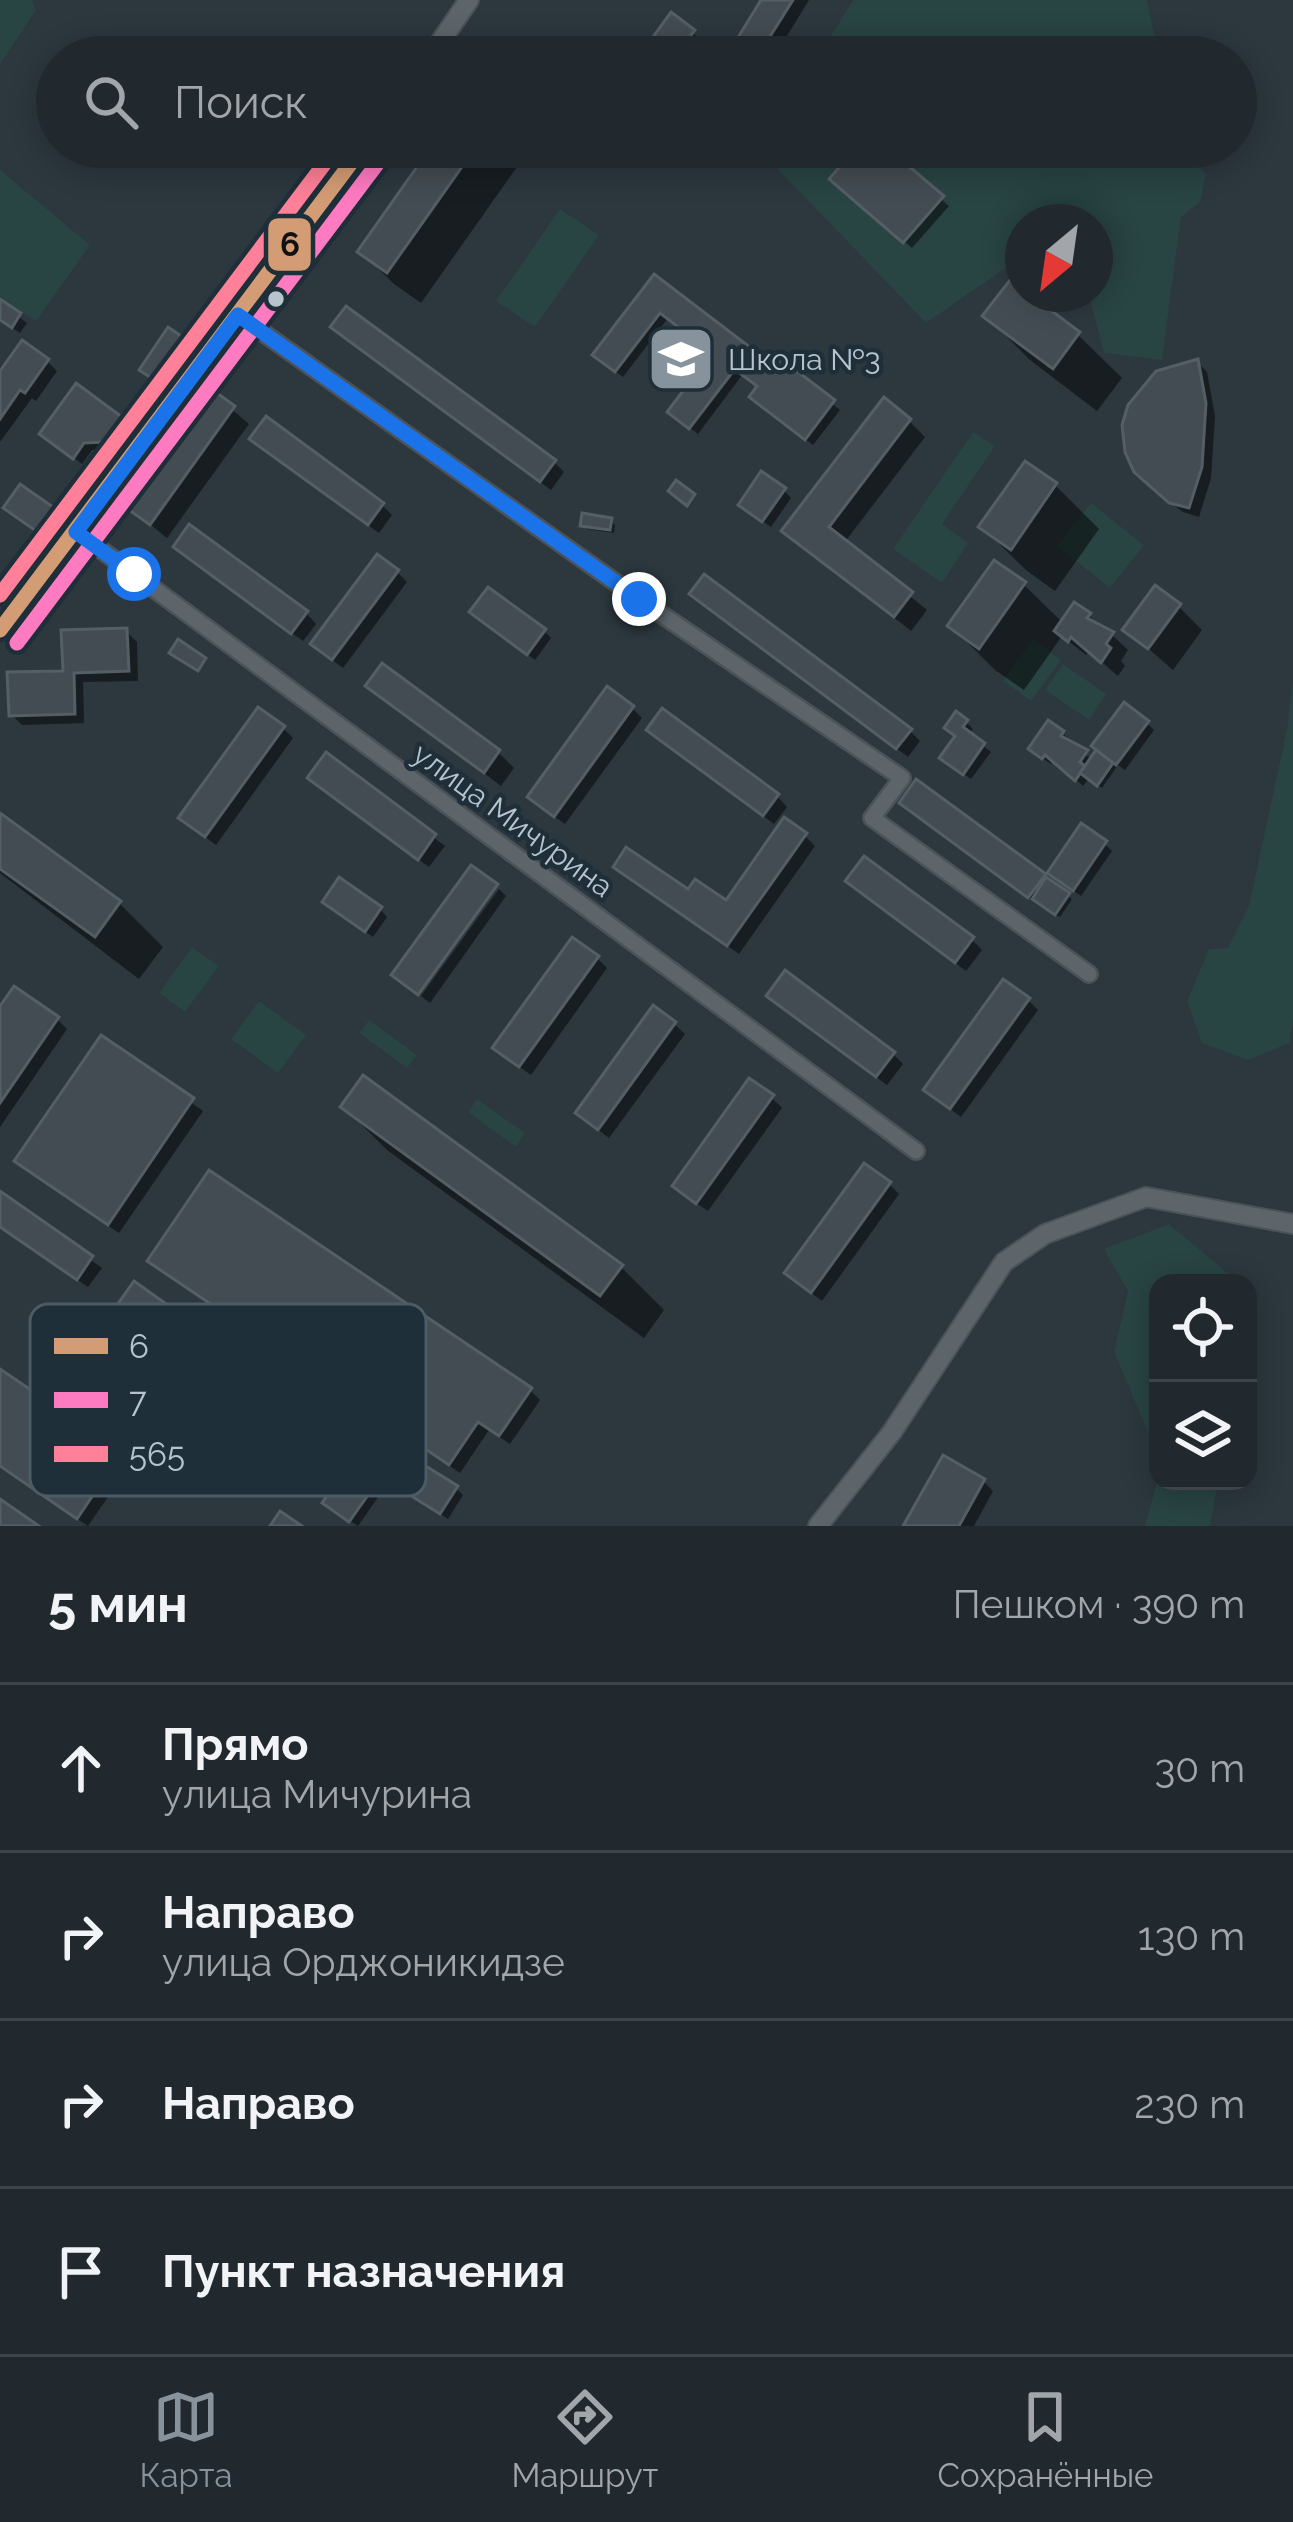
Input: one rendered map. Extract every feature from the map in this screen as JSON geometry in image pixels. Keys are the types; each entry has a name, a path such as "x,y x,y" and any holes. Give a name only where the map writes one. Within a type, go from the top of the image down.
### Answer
{"street":[{"path":"444,36 469,0"},
{"path":"0,630 347,168"},
{"path":"238,315 650,607 902,778 872,818 1089,974"},
{"name":"улица Мичурина","path":"76,532 916,1151"},
{"path":"818,1526 892,1432 1004,1262 1045,1234 1147,1197 1293,1224"}],"green space":[{"path":"0,0 32,0 36,10 0,64"},
{"path":"853,0 1147,0 1155,36 831,36"},
{"path":"776,168 1201,168 1206,174 1200,202 1181,217 1162,360 1104,353 1094,312 1113,312 1113,204 1005,204 1005,268 926,323"},
{"path":"0,170 90,245 36,321 0,297"},
{"path":"560,209 599,235 535,327 496,301"},
{"path":"973,432 995,446 942,524 968,543 942,583 893,549"},
{"path":"1091,503 1144,545 1110,588 1057,546"},
{"path":"1033,639 1061,660 1031,701 1003,681"},
{"path":"1063,664 1106,694 1089,720 1045,690"},
{"path":"1293,681 1293,1020 1289,1043 1248,1060 1202,1043 1187,1001 1209,949 1228,948 1249,906"},
{"path":"192,947 219,966 185,1012 159,993"},
{"path":"259,1001 306,1035 278,1073 231,1039"},
{"path":"369,1020 417,1055 407,1068 359,1033"},
{"path":"477,1099 525,1133 516,1147 468,1112"},
{"path":"1169,1224 1228,1274 1149,1274 1149,1435 1114,1352 1128,1291 1104,1249"},
{"path":"1155,1490 1216,1490 1210,1526 1145,1526"}],"building":[{"path":"761,0 793,0 770,36 739,36"},
{"path":"671,12 695,30 690,36 654,36"},
{"path":"416,168 461,168 387,273 357,252"},
{"path":"839,168 911,168 944,196 903,243 829,179"},
{"path":"654,274 751,348 689,429 667,412 712,353 660,313 615,372 592,355"},
{"path":"1005,286 1005,312 1053,312 1080,332 1053,369 982,316"},
{"path":"0,299 21,313 12,328 0,320"},
{"path":"346,306 556,460 540,482 330,327"},
{"path":"168,327 181,336 153,379 139,370"},
{"path":"22,340 49,359 0,419 0,371"},
{"path":"751,348 774,365 780,358 835,400 805,440 749,397 757,386 734,369"},
{"path":"1198,359 1206,403 1202,467 1189,508 1169,503 1134,472 1125,452 1122,425 1128,405 1156,371"},
{"path":"76,383 122,417 104,442 84,443 73,459 39,434"},
{"path":"210,388 235,406 150,525 125,507"},
{"path":"884,397 911,419 829,527 913,592 894,617 781,531"},
{"path":"266,416 384,503 368,525 249,439"},
{"path":"1025,461 1057,483 1011,550 978,527"},
{"path":"761,471 786,488 762,522 738,505"},
{"path":"676,480 695,494 687,506 668,491"},
{"path":"20,484 53,507 36,531 3,508"},
{"path":"582,513 612,518 610,530 580,526"},
{"path":"189,524 308,611 291,634 173,547"},
{"path":"377,554 399,570 332,660 310,644"},
{"path":"994,560 1026,582 979,649 947,626"},
{"path":"704,574 912,729 896,749 689,594"},
{"path":"1155,585 1181,604 1148,649 1122,630"},
{"path":"488,587 546,629 527,655 469,612"},
{"path":"1074,602 1091,613 1087,618 1114,632 1101,663 1071,637 1068,642 1054,631"},
{"path":"127,628 129,671 74,673 75,714 9,716 7,672 63,671 61,630"},
{"path":"178,639 206,658 198,671 169,653"},
{"path":"382,663 500,750 484,773 365,686"},
{"path":"607,686 634,706 554,817 527,797"},
{"path":"1124,702 1149,721 1116,765 1091,746"},
{"path":"258,707 285,726 205,837 178,818"},
{"path":"662,708 779,794 763,816 646,730"},
{"path":"956,711 968,720 963,727 985,743 963,775 939,758 955,736 944,728"},
{"path":"1048,720 1064,731 1061,736 1088,750 1075,781 1045,755 1042,759 1028,749"},
{"path":"1096,750 1113,763 1097,786 1080,773"},
{"path":"326,752 436,834 418,860 307,778"},
{"path":"916,779 1046,874 1028,898 899,803"},
{"path":"0,813 121,901 95,937 0,869"},
{"path":"784,817 807,833 727,946 613,867 626,847 688,889 695,879 726,900"},
{"path":"1081,823 1107,841 1073,891 1047,873"},
{"path":"864,856 974,937 955,963 845,881"},
{"path":"471,865 498,884 418,995 391,975"},
{"path":"339,877 382,907 365,932 322,902"},
{"path":"1046,877 1070,893 1055,915 1032,899"},
{"path":"572,937 599,956 519,1067 492,1048"},
{"path":"785,970 895,1052 876,1077 766,996"},
{"path":"1003,979 1030,998 950,1109 923,1090"},
{"path":"14,986 59,1017 0,1103 0,1006"},
{"path":"653,1005 676,1022 598,1130 575,1113"},
{"path":"101,1035 194,1098 108,1225 14,1161"},
{"path":"363,1075 623,1265 600,1296 340,1107"},
{"path":"749,1078 774,1095 696,1204 672,1186"},
{"path":"864,1163 891,1182 811,1293 784,1273"},
{"path":"209,1170 408,1304 211,1304 147,1261"},
{"path":"0,1191 93,1256 77,1280 0,1227"},
{"path":"134,1281 166,1304 118,1304"},
{"path":"426,1316 532,1388 499,1436 478,1422 449,1465 426,1449"},
{"path":"0,1369 30,1389 30,1487 0,1466"},
{"path":"943,1455 985,1479 959,1526 903,1526"},
{"path":"426,1466 458,1486 440,1514 411,1496 426,1496"},
{"path":"44,1496 92,1496 77,1519"},
{"path":"327,1496 367,1496 349,1522 322,1503"},
{"path":"0,1499 39,1526 0,1526"},
{"path":"280,1511 302,1526 270,1526"}],"transit line":[{"name":"565","path":"0,595 321,168"},
{"name":"6","path":"0,630 347,168"},
{"name":"7","path":"17,643 374,168"}],"place":[{"name":"Школа №3","path":"681,359"}],"route":[{"path":"134,574 76,532 238,315 639,599"}]}
